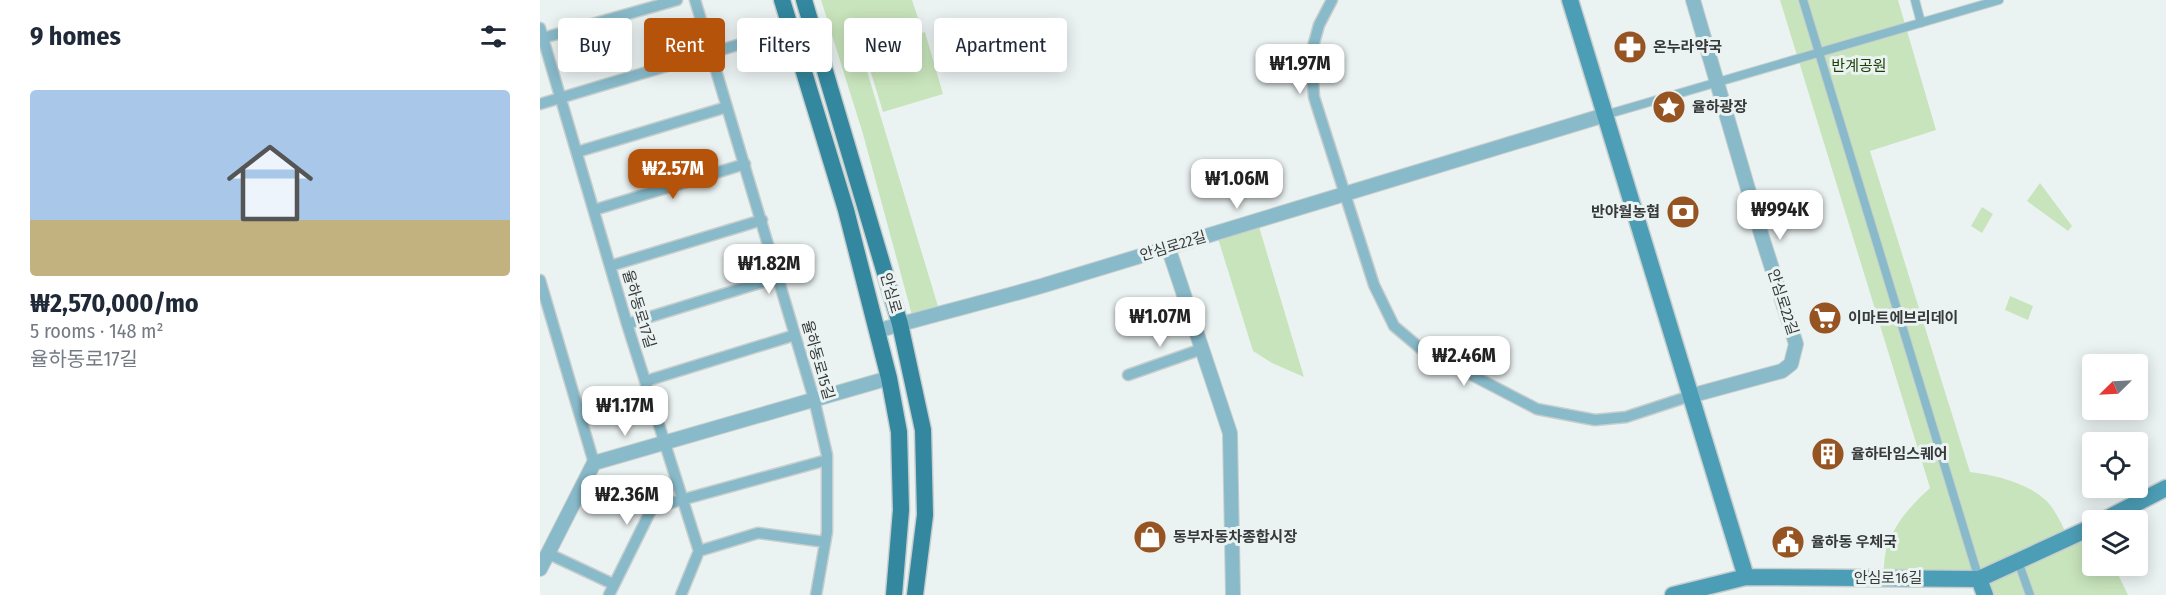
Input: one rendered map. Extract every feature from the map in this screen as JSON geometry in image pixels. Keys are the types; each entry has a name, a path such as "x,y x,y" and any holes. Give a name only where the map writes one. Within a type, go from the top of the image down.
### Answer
{"main road":[{"name":"안심로","path":"782,0 788,18"},
{"name":"안심로","path":"804,0 900,324 923,430 925,515 915,595"},
{"path":"1570,0 1746,577"},
{"name":"안심로","path":"804,72 846,210 889,378 899,432 901,510 894,595"},
{"path":"2123,510 2166,488"},
{"name":"안심로16길","path":"1673,595 1746,577 1979,579 2082,531"},
{"path":"1979,579 1985,595"}],"street":[{"path":"541,33 677,0"},
{"name":"율하동로15길","path":"695,0 701,18"},
{"path":"1332,0 1319,25 1311,54 1314,97 1374,285 1394,326 1420,348 1537,409 1595,420 1626,417 1690,396"},
{"name":"안심로22길","path":"1690,396 1782,371 1791,364 1796,344 1762,237 1694,0"},
{"path":"1803,0 1979,579"},
{"path":"1915,0 1921,23"},
{"path":"1605,116 1999,0"},
{"name":"율하동로17길","path":"541,33 627,324 699,551"},
{"path":"540,104 646,72"},
{"name":"율하동로15길","path":"717,72 814,399 827,460 825,542 816,595"},
{"path":"577,152 727,107"},
{"name":"안심로22길","path":"877,331 1046,285 1605,116"},
{"path":"594,210 745,164"},
{"path":"610,266 762,219"},
{"path":"1168,247 1230,433 1233,595"},
{"path":"627,324 778,277"},
{"path":"540,280 594,463 540,569"},
{"path":"646,381 795,335"},
{"path":"1128,375 1202,349"},
{"path":"594,463 889,378"},
{"path":"609,595 652,508 827,460"},
{"path":"681,595 699,551 758,533 825,542"},
{"path":"547,553 614,584"},
{"path":"2018,561 2030,595"}],"green space":[{"path":"821,0 912,0 918,18 844,18 844,72 867,72 940,313 913,319 863,134 832,35 832,18 827,18"},
{"name":"반계공원","path":"1780,0 1898,0 1936,130 1870,151 1970,472 2016,483 2046,501 2053,509 2068,538 2082,532 2082,576 2119,576 2128,595 1985,595 1979,579 1883,578 1886,550 1893,532 1910,508 1930,488"},
{"path":"925,32 934,63 934,72 937,72 943,94 883,112 871,72 922,72 922,33"},
{"path":"2040,183 2072,226 2068,231 2027,201"},
{"path":"1982,207 1993,214 1982,233 1971,226"},
{"path":"1257,220 1304,377 1272,363 1253,351 1216,232"},
{"path":"2010,296 2033,306 2028,320 2005,310"}],"place":[{"name":"온누라약국","path":"1630,47"},
{"name":"율하광장","path":"1669,107"},
{"name":"반야월농협","path":"1683,212"},
{"name":"이마트에브리데이","path":"1825,318"},
{"name":"율하타임스퀘어","path":"1828,454"},
{"name":"동부자동차종합시장","path":"1150,537"},
{"name":"율하동 우체국","path":"1788,542"}]}
